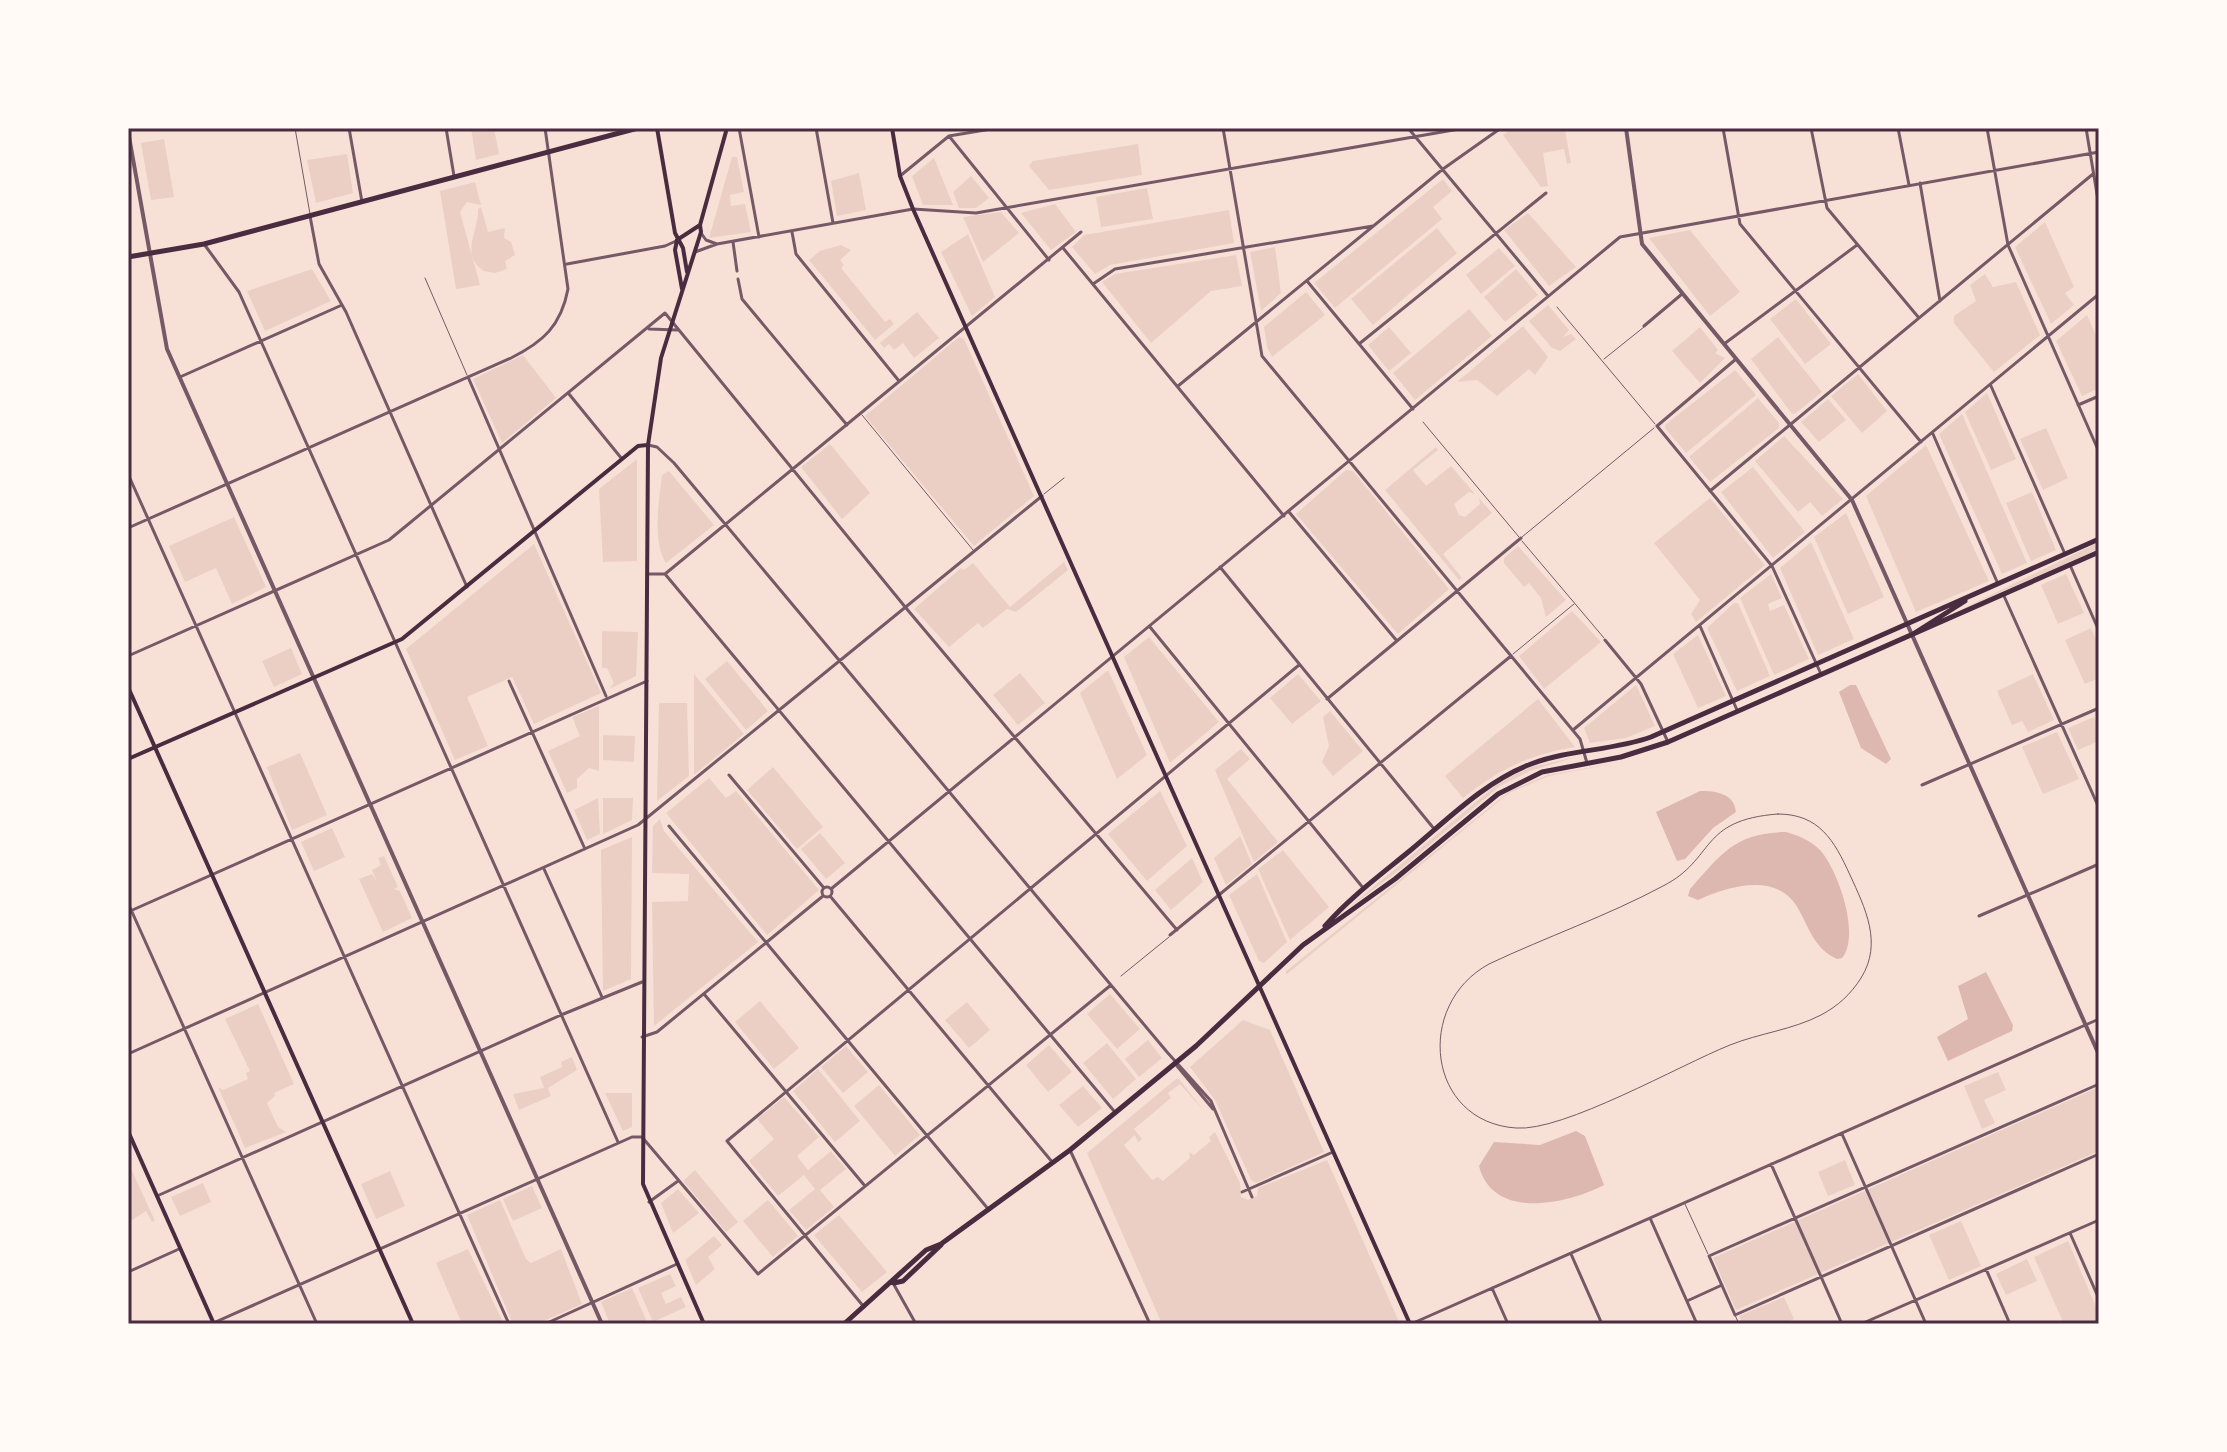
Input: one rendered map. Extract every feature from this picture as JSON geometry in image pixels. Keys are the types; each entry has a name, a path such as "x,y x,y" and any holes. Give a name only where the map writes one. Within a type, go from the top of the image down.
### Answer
{"main road":[{"path":"128,257 204,244 638,128"},
{"path":"657,128 677,240 675,250 682,289"},
{"path":"704,1324 643,1184 643,822 649,574 648,445 655,390 669,330 701,232 700,225 727,128"},
{"path":"892,128 900,176 913,209 1410,1324"},
{"path":"677,240 700,225"},
{"path":"677,240 683,248 687,274"},
{"path":"128,759 396,642 638,446 648,445"},
{"path":"844,1324 893,1283 903,1281 941,1244 1053,1163 1115,1113 1176,1062 1364,889 1512,772 1541,760 1627,745 1663,731 2099,539"},
{"path":"1322,930 1395,879 1508,788 1542,772 1636,754 1668,742 2099,552"},
{"path":"1912,635 1921,626 1973,595"},
{"path":"128,687 413,1324"},
{"path":"128,1131 213,1324"}],"street":[{"path":"349,128 362,202"},
{"path":"446,128 454,176"},
{"path":"128,528 468,377 524,351 548,335 561,316 568,289 567,264 545,128"},
{"path":"739,128 759,237"},
{"path":"816,128 833,223"},
{"path":"900,176 949,136 997,128"},
{"path":"1223,128 1262,356 1573,730 1585,752 1587,763"},
{"path":"1408,128 1548,296"},
{"path":"695,252 717,244 913,209 976,213 1465,128"},
{"path":"1178,386 1443,169 1501,128"},
{"path":"1626,128 1639,232 1646,249 1852,500 2099,1055"},
{"path":"1723,128 1740,224 1921,442"},
{"path":"1811,128 1824,201 1919,318"},
{"path":"1898,128 1909,185"},
{"path":"1987,128 2008,245 2099,452"},
{"path":"2086,128 2099,206"},
{"path":"128,131 165,344 602,1324"},
{"path":"949,136 1049,260"},
{"path":"1053,1163 830,896 831,889 1620,237 2099,152"},
{"path":"1710,491 2093,174"},
{"path":"1920,183 1940,301"},
{"path":"1359,344 1546,193"},
{"path":"310,216 319,264 342,305 467,587"},
{"path":"1093,284 1115,269 1373,226"},
{"path":"701,232 706,240 717,244"},
{"path":"792,232 796,254 899,381"},
{"path":"649,574 665,574 1081,232"},
{"path":"567,264 665,246 677,240"},
{"path":"733,242 737,271"},
{"path":"204,244 234,282 618,1142"},
{"path":"1724,344 1857,245"},
{"path":"1063,248 1284,516"},
{"path":"738,279 742,299 847,425"},
{"path":"1307,281 1413,409"},
{"path":"1644,326 1682,294"},
{"path":"1573,730 2099,294"},
{"path":"180,377 342,305"},
{"path":"128,656 389,540 649,329 662,314 672,318 906,608 1177,930"},
{"path":"649,329 679,330"},
{"path":"1736,359 1657,426 1772,566 1821,675"},
{"path":"468,377 606,697"},
{"path":"1990,385 2065,554"},
{"path":"569,394 622,459"},
{"path":"2078,405 2099,396"},
{"path":"1932,433 1998,584"},
{"path":"648,445 667,455 1176,1062 1181,1073 1214,1110 1252,1197"},
{"path":"128,474 509,1324"},
{"path":"128,1054 643,822 1042,496"},
{"path":"1289,512 1397,641"},
{"path":"1327,699 1521,538"},
{"path":"2070,565 2099,631"},
{"path":"1220,567 1435,830"},
{"path":"665,574 1115,1113"},
{"path":"2003,595 2099,808"},
{"path":"1700,626 1738,712"},
{"path":"1150,627 1364,889"},
{"path":"1605,640 1636,677 1668,742"},
{"path":"1170,935 1511,656"},
{"path":"864,1307 727,1141 1299,665"},
{"path":"509,681 585,849"},
{"path":"130,912 647,681"},
{"path":"1922,785 2099,708"},
{"path":"729,775 824,888 831,889"},
{"path":"669,826 989,1210"},
{"path":"1979,916 2099,864"},
{"path":"544,868 602,997"},
{"path":"823,896 824,888"},
{"path":"642,1037 655,1034 823,896 830,896"},
{"path":"128,903 317,1324"},
{"path":"157,1196 561,1015 642,982"},
{"path":"213,1324 618,1142 642,1137 758,1274 1111,985"},
{"path":"704,994 865,1186"},
{"path":"1410,1324 2099,1019"},
{"path":"2099,1084 1709,1256 1735,1315 2099,1154"},
{"path":"1842,1133 1926,1324"},
{"path":"1070,1150 1150,1324"},
{"path":"1242,1192 1334,1152"},
{"path":"1771,1164 1842,1324"},
{"path":"649,1202 678,1181"},
{"path":"1650,1218 1697,1324"},
{"path":"1861,1324 2099,1220"},
{"path":"2070,1233 2099,1299"},
{"path":"128,1272 181,1249"},
{"path":"1571,1253 1602,1324"},
{"path":"545,1324 677,1264"},
{"path":"1986,1269 2010,1324"},
{"path":"893,1283 916,1324"},
{"path":"1687,1301 1722,1285"},
{"path":"1492,1288 1508,1324"}],"lane":[{"path":"295,128 310,216"},
{"path":"425,278 468,377"},
{"path":"1521,538 1657,426 1557,307"},
{"path":"1602,361 1644,326"},
{"path":"861,413 975,551"},
{"path":"1423,422 1605,640"},
{"path":"1042,496 1064,478"},
{"path":"1511,656 1575,604"},
{"path":"1778,814 1806,818 1833,841 1865,909 1871,934 1866,970 1854,989 1829,1011 1795,1027 1730,1045 1559,1122 1527,1129 1494,1123 1472,1110 1449,1084 1439,1051 1441,1020 1457,990 1480,969 1503,958 1670,882 1729,824 1746,817 1778,814"},
{"path":"1121,976 1170,935"},
{"path":"1684,1202 1709,1256"},
{"path":"1735,1315 1739,1324"}],"shaded area":[{"path":"471,128 494,128 499,154 476,160"},
{"path":"1513,128 1573,128 1565,130 1571,163 1567,164 1564,149 1543,153 1548,186 1541,187 1503,135"},
{"path":"164,139 174,197 151,200 141,143"},
{"path":"1138,144 1142,175 1049,190 1029,166 1033,161"},
{"path":"347,154 353,193 316,203 307,160"},
{"path":"732,157 737,157 744,192 730,195 731,206 745,204 751,232 709,238"},
{"path":"934,158 953,205 923,205 912,176"},
{"path":"859,173 866,210 837,216 831,181"},
{"path":"971,176 989,198 976,208 959,208 953,192"},
{"path":"1443,179 1452,191 1433,207 1442,219 1335,308 1314,283"},
{"path":"475,182 481,205 467,202 460,212 480,285 456,289 440,191"},
{"path":"1147,188 1153,219 1101,227 1096,197"},
{"path":"1055,204 1076,232 1051,250 1021,213"},
{"path":"481,207 488,232 505,228 504,238 511,242 515,255 505,261 507,269 495,273 484,271 477,265 471,250 478,209"},
{"path":"1229,210 1234,243 1110,265 1095,274 1072,247 1084,235"},
{"path":"1001,212 1019,233 983,262 963,217"},
{"path":"1528,213 1576,267 1549,286 1504,230"},
{"path":"2045,222 2074,287 2065,293 2074,305 2051,324 2015,247"},
{"path":"1437,228 1457,253 1373,325 1351,299"},
{"path":"1690,230 1740,292 1710,316 1649,238"},
{"path":"968,234 995,297 972,316 941,252"},
{"path":"841,245 851,250 840,260 844,265 841,268 885,322 890,319 894,324 875,340 809,260 820,251"},
{"path":"1275,247 1281,293 1261,311 1250,252"},
{"path":"1499,248 1515,266 1481,294 1466,275"},
{"path":"1236,255 1242,286 1211,291 1151,343 1102,282 1115,274"},
{"path":"312,269 331,301 265,331 247,291"},
{"path":"1516,269 1538,295 1505,322 1484,297"},
{"path":"1985,274 1993,287 2016,282 2040,335 1994,372 1954,323 1954,316 1976,301 1970,285"},
{"path":"1306,292 1325,315 1272,357 1264,327"},
{"path":"1796,299 1831,344 1805,364 1770,319"},
{"path":"1548,305 1569,330 1563,337 1571,334 1576,339 1560,351 1552,348 1529,321"},
{"path":"1469,309 1492,336 1415,400 1393,373"},
{"path":"917,312 939,338 914,358 903,343 894,350 889,344 884,348 880,343"},
{"path":"2087,315 2099,342 2099,388 2082,396 2056,341"},
{"path":"1523,326 1548,357 1535,375 1529,369 1497,396 1477,380 1457,382"},
{"path":"1389,327 1411,353 1389,371 1368,345"},
{"path":"1700,327 1718,350 1715,353 1725,358 1700,383 1672,351"},
{"path":"959,337 964,339 1034,496 974,546 865,416"},
{"path":"1778,337 1822,392 1792,414 1751,359"},
{"path":"523,355 556,398 502,443 473,379"},
{"path":"1735,370 1756,395 1686,453 1665,428 1666,424"},
{"path":"1858,374 1887,411 1862,433 1831,396"},
{"path":"1987,393 2016,459 1991,470 1965,412"},
{"path":"1758,398 1779,423 1779,428 1710,482 1689,457"},
{"path":"1828,399 1846,420 1819,442 1801,422"},
{"path":"1962,414 2027,563 2002,574 1939,434"},
{"path":"2046,428 2068,478 2043,490 2020,439"},
{"path":"1784,436 1843,499 1822,516 1810,502 1798,512 1755,461"},
{"path":"830,444 870,493 842,519 801,467"},
{"path":"1926,445 1989,581 1916,612 1866,496"},
{"path":"1436,447 1438,450 1413,470 1426,486 1451,466 1475,494 1469,492 1454,504 1459,515 1465,517 1480,504 1479,498 1492,513 1443,554 1462,578 1459,580 1385,490"},
{"path":"637,459 637,561 603,562 599,489"},
{"path":"1753,467 1805,532 1773,558 1721,492"},
{"path":"1346,470 1353,471 1449,589 1398,634 1296,514"},
{"path":"669,471 714,525 666,563 659,544 658,520 662,475"},
{"path":"2032,492 2056,550 2031,561 2006,503"},
{"path":"1710,498 1765,565 1696,622 1691,614 1700,600 1654,543"},
{"path":"1846,513 1884,597 1848,614 1814,537"},
{"path":"234,517 266,587 232,604 216,568 185,582 169,546"},
{"path":"1811,542 1854,639 1818,655 1780,568"},
{"path":"2099,542 2099,549 1958,611"},
{"path":"534,544 601,693 534,724 512,677 467,697 488,746 455,760 406,649"},
{"path":"1518,546 1566,600 1546,617 1541,598 1529,583 1524,587 1504,563 1504,558"},
{"path":"1064,562 1068,570 1016,612 1007,609 983,628 978,623 949,647 914,609 961,568 964,570 973,563 1010,607"},
{"path":"1771,574 1782,598 1768,604 1770,611 1784,605 1809,659 1774,675 1740,598"},
{"path":"2066,574 2084,613 2058,624 2041,585"},
{"path":"1734,603 1738,603 1770,676 1737,691 1707,628"},
{"path":"1572,611 1601,642 1544,689 1519,656"},
{"path":"2091,628 2099,646 2099,678 2085,684 2065,640"},
{"path":"602,631 638,632 636,676 609,689 614,683 607,668 602,668"},
{"path":"1698,635 1726,696 1698,708 1673,654"},
{"path":"1149,637 1219,722 1170,763 1124,657"},
{"path":"291,648 302,674 274,687 262,661"},
{"path":"727,661 768,711 746,730 705,679"},
{"path":"1108,670 1147,755 1117,779 1080,693"},
{"path":"1020,673 1045,703 1018,725 993,695"},
{"path":"694,674 744,734 694,775"},
{"path":"1298,674 1321,701 1292,724 1270,698"},
{"path":"2033,674 2054,720 2028,732 2022,721 2012,725 1997,691"},
{"path":"1636,685 1655,726 1626,738 1590,743 1584,728"},
{"path":"1856,685 1891,759 1886,764 1861,748 1839,692"},
{"path":"1538,699 1575,747 1543,754 1515,765 1463,798 1445,776"},
{"path":"659,703 687,703 689,776 657,801"},
{"path":"599,706 599,771 589,768 577,779 577,788 567,793 548,751 580,736 572,717"},
{"path":"1330,711 1363,751 1333,776 1322,762 1329,746 1323,717"},
{"path":"2094,717 2099,728 2099,741 2078,750 2068,728"},
{"path":"2057,732 2079,779 2043,794 2022,747"},
{"path":"603,735 635,736 634,762 603,760"},
{"path":"1241,749 1250,759 1227,779 1278,842 1254,862 1215,770"},
{"path":"300,753 327,815 292,830 267,767"},
{"path":"1576,757 1530,771 1500,786 1401,869 1343,912 1500,782 1531,767"},
{"path":"1622,762 1549,776 1509,793 1287,974 1285,972 1510,791 1548,775"},
{"path":"773,767 823,827 797,849 747,790"},
{"path":"709,778 726,798 736,791 819,890 767,935 666,813"},
{"path":"1160,791 1187,846 1147,881 1108,834"},
{"path":"1700,791 1728,797 1736,812 1713,828 1685,859 1677,861 1656,812"},
{"path":"598,798 600,834 587,840 574,810"},
{"path":"603,798 633,798 632,820 603,834"},
{"path":"660,819 664,831 758,942 654,1026 652,902 688,901 689,874 652,873 653,826"},
{"path":"332,828 345,857 314,871 301,842"},
{"path":"1786,832 1820,850 1834,872 1848,919 1847,948 1842,958 1837,959 1822,949 1796,905 1775,888 1750,885 1698,900 1688,896 1701,876 1731,847 1754,836"},
{"path":"820,833 845,863 826,879 801,849"},
{"path":"1240,836 1252,864 1226,885 1214,858"},
{"path":"632,837 631,979 603,991 601,850"},
{"path":"1283,850 1329,907 1290,940 1258,869"},
{"path":"384,856 398,887 394,889 400,891 412,918 383,932 359,879 372,874 377,882 372,870 381,865 378,858"},
{"path":"1192,858 1203,882 1171,910 1155,890"},
{"path":"1257,874 1287,942 1264,963 1259,961 1229,895"},
{"path":"1986,972 2013,1025 2012,1031 1948,1061 1937,1037 1968,1019 1958,986"},
{"path":"1110,994 1140,1029 1117,1049 1087,1014"},
{"path":"760,1001 799,1048 774,1069 735,1022"},
{"path":"967,1002 990,1030 969,1048 945,1020"},
{"path":"258,1004 294,1084 274,1093 275,1096 267,1103 278,1127 286,1132 245,1148 218,1087 223,1090 248,1079 246,1073 250,1071 225,1019"},
{"path":"1243,1020 1270,1030 1324,1152 1256,1183 1251,1180 1215,1100 1190,1067"},
{"path":"1148,1040 1162,1058 1139,1077 1125,1059"},
{"path":"1107,1043 1136,1079 1113,1099 1083,1063"},
{"path":"1049,1045 1072,1072 1048,1092 1026,1065"},
{"path":"846,1046 868,1072 843,1093 821,1067"},
{"path":"572,1057 577,1070 548,1088 551,1096 519,1110 513,1094 544,1088 540,1077 562,1067 561,1062"},
{"path":"818,1069 860,1121 835,1142 793,1091"},
{"path":"1998,1072 2006,1090 1984,1100 1995,1123 1982,1129 1964,1086"},
{"path":"1176,1079 1204,1111 1180,1084 1168,1093 1171,1098 1134,1129 1142,1139 1138,1143 1135,1135 1124,1145 1152,1180 1158,1177 1163,1181 1190,1158 1189,1152 1194,1155 1211,1141 1209,1137 1215,1132 1240,1183 1241,1197 1248,1200 1257,1196 1258,1188 1327,1160 1400,1324 1162,1324 1087,1153"},
{"path":"879,1085 920,1135 895,1156 854,1106"},
{"path":"1083,1086 1102,1108 1078,1127 1059,1105"},
{"path":"2099,1087 2099,1151 1736,1310 1713,1258"},
{"path":"605,1093 632,1093 632,1127 623,1131"},
{"path":"784,1097 819,1137 797,1156 808,1170 831,1151 846,1169 820,1190 834,1207 806,1230 789,1210 815,1189 804,1175 778,1196 749,1161 774,1139 757,1119"},
{"path":"1576,1131 1585,1136 1604,1185 1589,1192 1552,1202 1515,1201 1499,1195 1487,1183 1479,1166 1494,1142 1540,1145"},
{"path":"1845,1160 1855,1185 1828,1196 1818,1172"},
{"path":"128,1162 155,1221 152,1222 146,1211 129,1222"},
{"path":"695,1170 738,1222 726,1232 683,1181"},
{"path":"390,1171 405,1206 376,1219 361,1184"},
{"path":"203,1183 211,1202 180,1216 171,1197"},
{"path":"532,1186 542,1208 513,1221 503,1199"},
{"path":"678,1189 699,1213 673,1233 661,1203"},
{"path":"500,1200 526,1259 531,1263 561,1249 582,1304 537,1324 513,1324 467,1215"},
{"path":"768,1200 798,1236 773,1257 743,1221"},
{"path":"839,1215 887,1272 862,1292 814,1235"},
{"path":"1961,1221 1981,1266 1949,1280 1929,1235"},
{"path":"714,1236 722,1245 708,1257 715,1269 696,1285 685,1260"},
{"path":"2068,1241 2099,1314 2099,1324 2064,1324 2034,1257"},
{"path":"468,1249 504,1324 462,1324 436,1263"},
{"path":"2027,1259 2037,1281 2006,1295 1996,1274"},
{"path":"670,1274 676,1286 661,1293 666,1304 681,1297 686,1307 653,1322 638,1288"},
{"path":"632,1288 648,1324 610,1324 601,1302"},
{"path":"1784,1297 1794,1319 1782,1324 1743,1324 1739,1316"}]}
